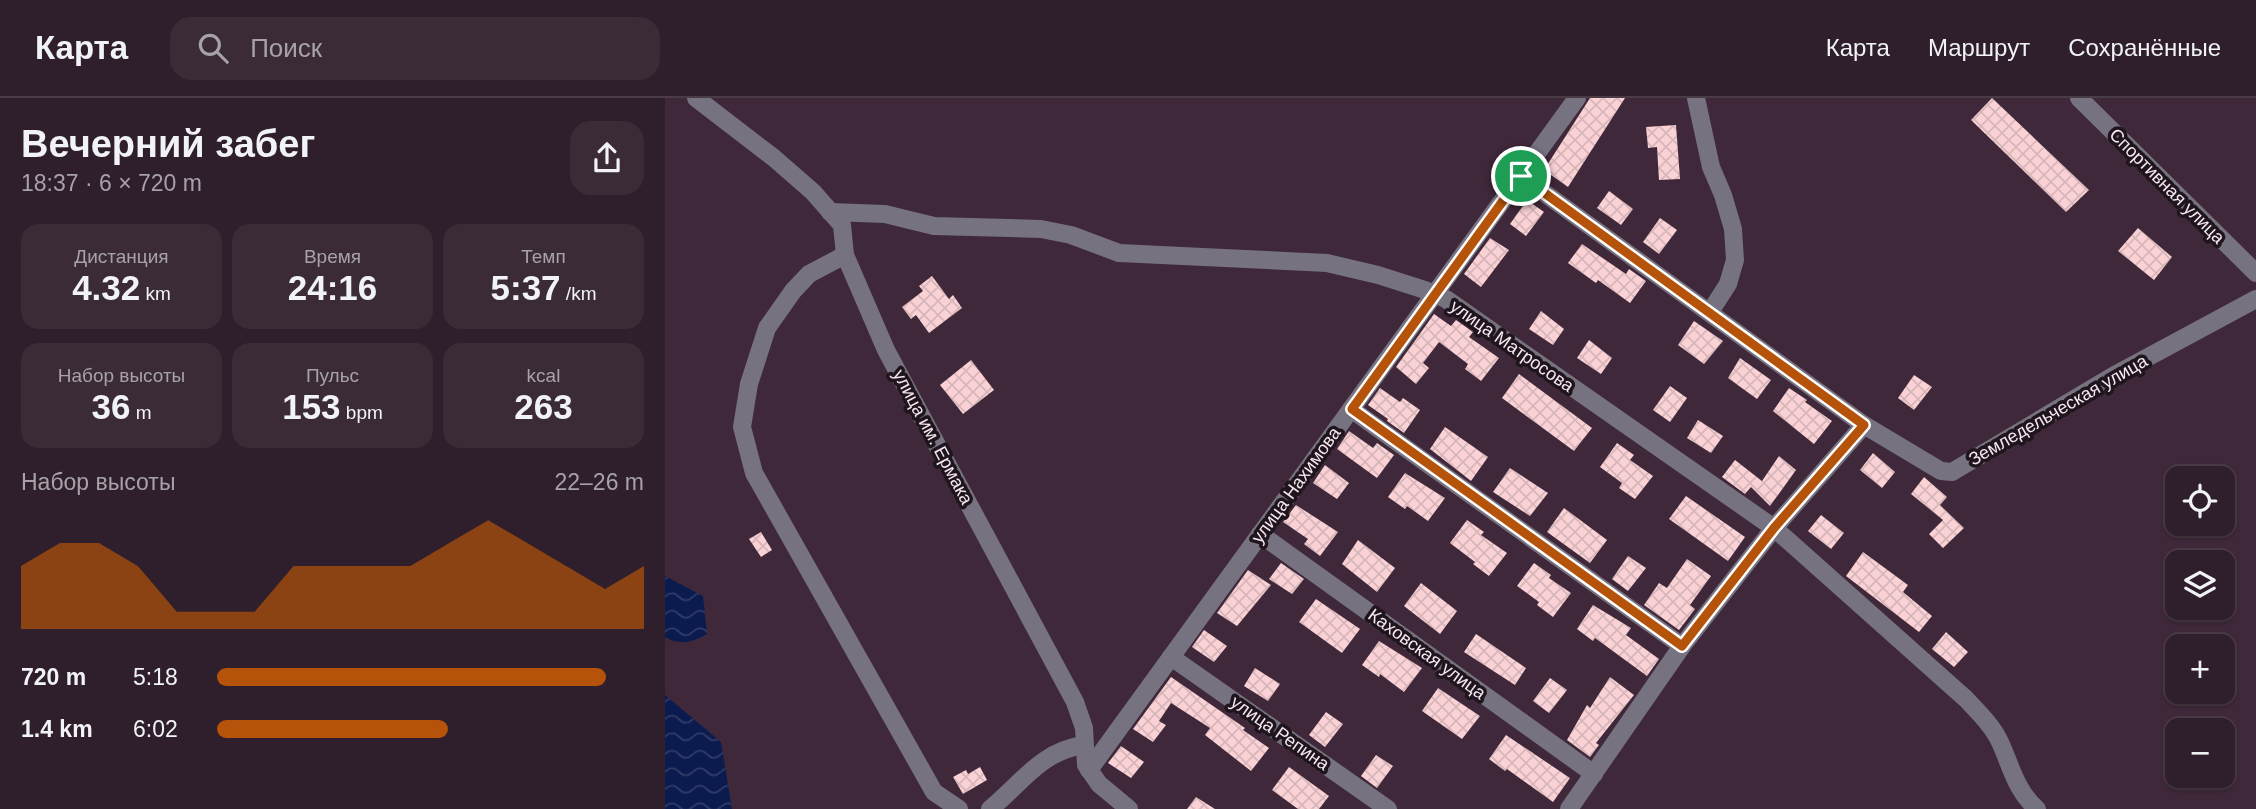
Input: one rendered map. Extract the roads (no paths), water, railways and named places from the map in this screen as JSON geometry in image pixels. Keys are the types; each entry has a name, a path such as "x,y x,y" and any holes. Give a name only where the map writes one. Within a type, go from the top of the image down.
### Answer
{"street":[{"name":"улица им. Ермака","path":"696,98 774,158 813,192 842,225 845,255 886,350 1075,702 1084,728 1084,756 1089,770 1099,785 1129,809"},
{"name":"улица Нахимова","path":"1089,770 1577,98"},
{"path":"1696,98 1711,167 1723,195 1735,260 1728,284 1710,312"},
{"name":"Спортивная улица","path":"2078,98 2256,273"},
{"name":"Земледельческая улица","path":"1521,176 1864,425 1941,471 1952,472 2113,376 2256,299"},
{"name":"улица Матросова","path":"830,212 884,214 934,226 1041,229 1071,235 1119,253 1327,263 1378,275 1446,299 1774,528 1966,699 1990,726 2000,742 2016,783 2037,809"},
{"path":"845,255 809,274 793,291 767,328 749,384 742,427 754,474 934,792 959,809"},
{"path":"1352,409 1682,646"},
{"path":"1569,809 1682,646 1774,528 1864,425"},
{"name":"Каховская улица","path":"1260,534 1594,774"},
{"name":"улица Репина","path":"1171,657 1388,809"},
{"path":"990,809 1051,755 1065,748 1083,745"}],"water":[{"path":"665,576 703,596 707,634 686,642 665,637"},
{"path":"665,695 721,742 732,809 665,809"}]}
